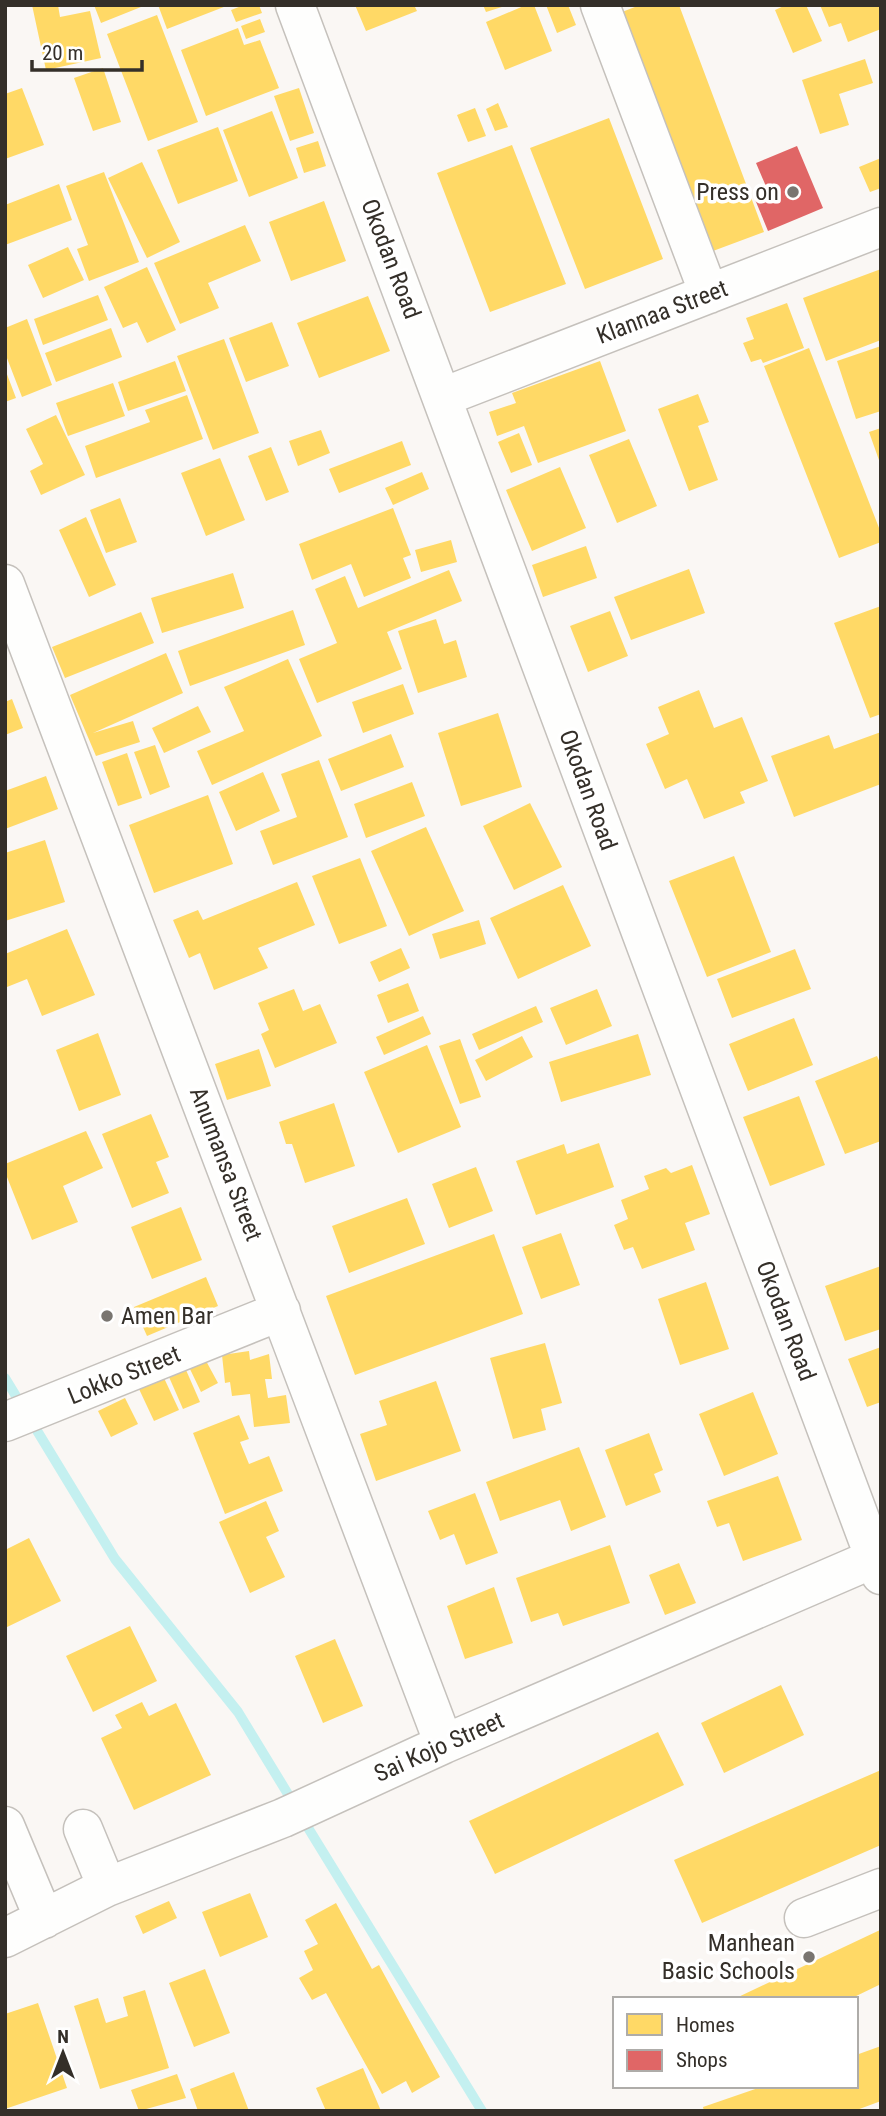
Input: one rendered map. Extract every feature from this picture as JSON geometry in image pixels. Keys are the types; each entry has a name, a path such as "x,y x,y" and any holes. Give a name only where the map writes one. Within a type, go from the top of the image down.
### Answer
{"street":[{"name":"Okodan Road","path":"295,5 878,1567"},
{"path":"600,5 709,294"},
{"name":"Klannaa Street","path":"443,397 881,227"},
{"name":"Anumansa Street","path":"5,584 444,1744"},
{"name":"Lokko Street","path":"8,1421 281,1311"},
{"name":"Sai Kojo Street","path":"5,1938 107,1887 283,1818 444,1744 878,1567"},
{"path":"5,1826 44,1919"},
{"path":"83,1829 107,1887"},
{"path":"804,1918 881,1888"}],"building: Homes":[{"path":"32,5 58,5 60,17 90,11 101,58 46,70"},
{"path":"94,5 146,5 101,23"},
{"path":"158,5 229,5 167,29"},
{"path":"244,5 259,5 262,13 236,22 231,10"},
{"path":"355,5 414,5 417,11 366,31"},
{"path":"483,5 505,5 505,6 486,12"},
{"path":"526,5 534,5 552,51 505,70 486,22"},
{"path":"546,5 568,5 576,25 557,33"},
{"path":"640,5 679,5 764,232 713,251 622,12"},
{"path":"786,5 806,5 822,41 793,53 775,10"},
{"path":"820,5 881,5 881,29 848,42 841,23 829,27"},
{"path":"157,15 198,122 148,141 107,34"},
{"path":"260,19 265,32 246,39 241,26"},
{"path":"238,28 244,45 260,40 279,88 206,116 181,50"},
{"path":"865,59 873,83 839,94 849,125 820,134 802,80"},
{"path":"103,68 121,122 93,131 74,78"},
{"path":"22,88 44,145 5,159 5,94"},
{"path":"299,88 314,133 290,141 274,96"},
{"path":"498,103 508,127 495,131 486,109"},
{"path":"475,108 486,136 468,142 457,115"},
{"path":"272,111 298,178 249,197 223,130"},
{"path":"609,118 663,259 585,289 530,148"},
{"path":"218,127 238,181 178,204 157,150"},
{"path":"318,141 326,166 304,173 296,148"},
{"path":"512,145 566,284 490,312 437,173"},
{"path":"881,158 881,188 870,192 859,167"},
{"path":"142,162 180,242 147,258 108,178"},
{"path":"104,172 139,262 89,281 77,249 88,245 66,186"},
{"path":"59,184 72,220 5,245 5,205"},
{"path":"324,201 346,261 291,281 269,222"},
{"path":"245,225 261,261 208,283 219,308 180,324 154,263"},
{"path":"68,247 84,280 43,298 28,265"},
{"path":"147,267 176,330 147,343 137,322 123,328 104,287"},
{"path":"881,269 881,340 826,361 803,298"},
{"path":"98,295 108,320 43,345 34,319"},
{"path":"368,296 390,351 319,378 297,323"},
{"path":"787,303 804,348 763,363 761,359 751,362 743,343 754,339 746,318"},
{"path":"27,319 52,385 22,397 5,353 5,328"},
{"path":"272,322 289,366 246,382 229,338"},
{"path":"111,328 122,357 56,382 45,353"},
{"path":"224,339 259,433 213,450 177,356"},
{"path":"881,346 881,411 856,419 837,361"},
{"path":"809,348 881,533 881,542 839,558 764,366"},
{"path":"175,361 186,391 128,411 118,382"},
{"path":"600,361 626,431 538,463 524,426 497,436 489,412 516,403 512,393"},
{"path":"5,369 16,398 5,402"},
{"path":"113,383 125,416 68,436 56,403"},
{"path":"698,394 709,422 698,426 718,480 689,491 658,409"},
{"path":"187,395 203,439 96,478 85,446 150,422 145,410"},
{"path":"56,415 85,475 41,495 30,471 43,464 26,429"},
{"path":"881,428 881,463 880,463 869,432"},
{"path":"321,430 330,453 298,466 289,441"},
{"path":"519,433 532,465 511,473 498,442"},
{"path":"629,439 657,506 617,523 589,455"},
{"path":"402,441 411,465 339,493 329,469"},
{"path":"271,447 289,492 266,501 248,456"},
{"path":"220,458 245,520 206,536 181,473"},
{"path":"560,467 586,528 532,551 506,490"},
{"path":"422,472 429,489 393,505 385,488"},
{"path":"120,498 137,542 106,553 90,510"},
{"path":"393,508 411,555 403,558 411,578 364,597 351,564 312,580 299,544"},
{"path":"86,517 116,585 89,597 59,530"},
{"path":"451,540 457,562 421,572 415,550"},
{"path":"586,546 597,578 543,597 532,565"},
{"path":"689,569 705,613 631,640 614,597"},
{"path":"449,570 462,601 387,632 402,669 317,703 299,659 337,643 315,589 345,576 358,608"},
{"path":"233,573 244,608 162,633 151,598"},
{"path":"881,606 881,714 870,718 834,623"},
{"path":"293,610 305,645 190,686 178,651"},
{"path":"610,611 628,656 588,672 570,626"},
{"path":"141,612 154,643 65,678 52,647"},
{"path":"436,619 444,644 456,640 467,677 418,693 398,631"},
{"path":"166,653 183,693 93,733 133,721 140,742 96,756 70,695"},
{"path":"288,659 322,736 212,785 197,751 244,731 224,687"},
{"path":"403,684 414,714 363,733 352,702"},
{"path":"699,690 714,728 742,717 768,781 740,792 745,803 704,819 687,779 665,789 646,744 669,734 658,707"},
{"path":"12,699 23,728 5,735 5,702"},
{"path":"198,706 211,732 164,753 152,728"},
{"path":"498,713 522,787 461,806 438,733"},
{"path":"881,732 881,784 794,817 771,756 829,735 834,749"},
{"path":"391,734 404,767 341,791 328,759"},
{"path":"155,745 170,787 150,795 134,752"},
{"path":"127,753 142,798 118,806 102,762"},
{"path":"319,760 348,837 273,865 260,831 297,817 281,774"},
{"path":"263,772 280,811 236,831 219,792"},
{"path":"46,776 58,809 5,829 5,791"},
{"path":"412,782 425,816 366,838 354,804"},
{"path":"208,795 233,864 154,893 129,825"},
{"path":"530,803 562,867 514,890 483,826"},
{"path":"426,827 464,911 409,936 371,851"},
{"path":"45,840 65,902 5,921 5,853"},
{"path":"734,856 771,952 707,977 669,881"},
{"path":"360,858 387,926 339,944 312,876"},
{"path":"297,882 315,925 258,948 268,968 214,990 200,953 189,958 173,920 198,910 203,920"},
{"path":"563,885 591,946 518,979 490,918"},
{"path":"479,920 486,944 440,959 432,934"},
{"path":"67,929 95,995 42,1016 27,979 7,987 5,954"},
{"path":"401,948 410,968 379,982 370,962"},
{"path":"795,949 811,989 732,1018 717,979"},
{"path":"408,983 419,1011 388,1023 377,995"},
{"path":"294,989 303,1011 320,1004 337,1043 275,1068 261,1034 269,1030 258,1003"},
{"path":"597,989 612,1026 566,1045 550,1008"},
{"path":"536,1006 543,1022 479,1050 472,1034"},
{"path":"423,1016 431,1034 384,1055 376,1037"},
{"path":"794,1018 813,1065 748,1091 729,1044"},
{"path":"98,1033 121,1095 79,1111 56,1050"},
{"path":"638,1034 651,1075 561,1102 549,1062"},
{"path":"522,1036 533,1057 486,1081 475,1060"},
{"path":"460,1039 481,1097 460,1104 439,1046"},
{"path":"427,1045 461,1127 398,1153 364,1072"},
{"path":"259,1049 271,1086 227,1100 215,1064"},
{"path":"877,1056 881,1065 881,1141 845,1154 815,1081"},
{"path":"799,1096 825,1165 770,1186 743,1117"},
{"path":"334,1103 355,1166 305,1183 292,1144 286,1144 279,1122"},
{"path":"151,1114 169,1157 156,1162 169,1193 132,1208 102,1134"},
{"path":"86,1131 103,1168 63,1186 78,1222 32,1240 5,1172 5,1164"},
{"path":"599,1143 614,1187 536,1215 516,1161 564,1144 567,1154"},
{"path":"692,1165 710,1214 685,1223 695,1250 642,1269 633,1247 624,1250 614,1225 628,1219 621,1200 649,1189 644,1176 666,1168 671,1173"},
{"path":"476,1167 493,1211 449,1228 432,1184"},
{"path":"407,1198 425,1244 349,1273 332,1226"},
{"path":"181,1207 202,1260 152,1279 131,1227"},
{"path":"561,1233 580,1285 541,1299 522,1247"},
{"path":"494,1234 523,1314 355,1375 326,1296"},
{"path":"881,1266 881,1329 845,1341 825,1286"},
{"path":"206,1277 218,1306 147,1336 134,1307"},
{"path":"706,1282 729,1349 680,1365 658,1299"},
{"path":"545,1343 562,1403 541,1409 546,1430 513,1439 490,1358"},
{"path":"881,1347 881,1402 867,1407 848,1359"},
{"path":"249,1351 250,1360 269,1354 272,1379 265,1379 268,1398 286,1395 290,1423 254,1427 250,1394 232,1396 230,1382 225,1383 222,1355"},
{"path":"205,1359 218,1383 201,1392 189,1367"},
{"path":"186,1370 200,1402 183,1409 169,1377"},
{"path":"164,1378 179,1410 154,1421 139,1389"},
{"path":"436,1381 461,1451 376,1481 360,1434 387,1425 379,1401"},
{"path":"753,1392 778,1454 724,1476 699,1414"},
{"path":"125,1398 138,1424 111,1437 98,1411"},
{"path":"239,1415 249,1439 240,1442 249,1464 269,1456 283,1491 225,1514 193,1433"},
{"path":"649,1433 663,1470 654,1474 661,1492 626,1506 605,1450"},
{"path":"579,1447 606,1517 571,1531 560,1500 500,1521 486,1482"},
{"path":"778,1476 802,1540 743,1561 729,1523 717,1527 707,1501"},
{"path":"475,1493 498,1553 466,1565 454,1534 440,1540 428,1511"},
{"path":"266,1501 279,1531 266,1537 285,1577 250,1593 219,1522"},
{"path":"29,1538 61,1601 5,1628 5,1550"},
{"path":"610,1545 630,1603 563,1626 558,1613 531,1622 516,1578"},
{"path":"679,1563 696,1603 665,1615 649,1575"},
{"path":"494,1587 513,1643 465,1659 447,1606"},
{"path":"130,1626 157,1681 93,1712 66,1656"},
{"path":"335,1639 363,1706 323,1723 295,1656"},
{"path":"781,1685 804,1735 724,1773 701,1723"},
{"path":"142,1702 149,1716 176,1703 211,1775 134,1810 101,1738 122,1728 115,1715"},
{"path":"658,1732 684,1785 495,1874 469,1821"},
{"path":"881,1770 881,1845 702,1923 674,1860"},
{"path":"250,1893 268,1937 220,1957 202,1912"},
{"path":"169,1901 177,1918 143,1934 135,1916"},
{"path":"336,1903 372,1969 379,1965 440,2077 412,2093 406,2081 382,2094 326,1993 312,2000 299,1978 313,1970 304,1951 318,1944 305,1920"},
{"path":"880,1930 881,1984 854,1997 738,1997"},
{"path":"205,1969 230,2033 194,2047 169,1983"},
{"path":"145,1990 169,2068 100,2089 74,2006 98,1998 106,2023 128,2016 123,1997"},
{"path":"38,2003 67,2088 5,2109 5,2014"},
{"path":"881,2046 881,2101 854,2111 704,2111 703,2107 758,2088 858,2088 858,2054"},
{"path":"363,2068 381,2111 326,2111 316,2088"},
{"path":"234,2072 249,2111 198,2111 190,2089"},
{"path":"177,2074 186,2098 139,2111 131,2090"}],"building: Shops":[{"path":"797,146 823,208 768,231 754,197 768,191 756,163"}],"waterway":[{"path":"5,1378 115,1559 238,1712 294,1804"},
{"path":"302,1818 482,2111"}],"place":[{"name":"Press on","path":"793,192"},
{"name":"Amen Bar","path":"107,1316"},
{"name":"Manhean Basic Schools","path":"809,1957"}]}
